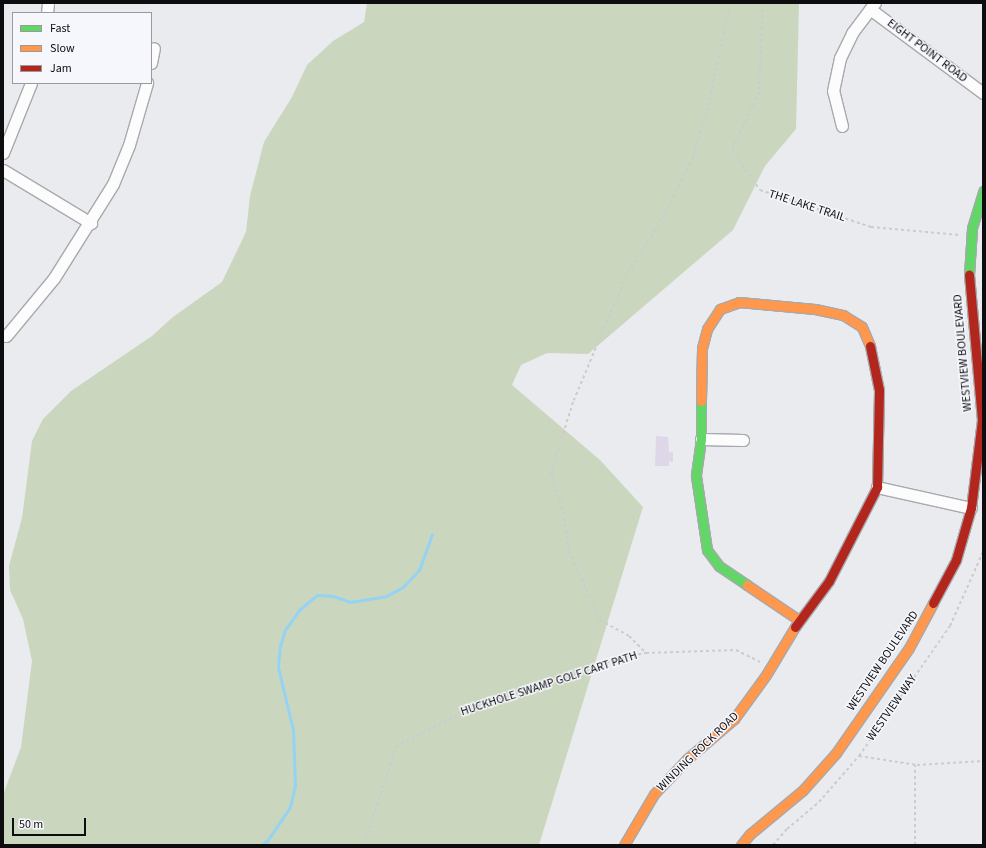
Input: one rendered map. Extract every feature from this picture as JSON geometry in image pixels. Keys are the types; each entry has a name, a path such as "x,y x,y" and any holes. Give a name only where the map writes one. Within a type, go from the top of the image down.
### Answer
{"street":[{"name":"EIGHT POINT ROAD","path":"872,6 983,93"},
{"path":"842,126 833,92 840,58 852,33 872,6"},
{"path":"152,58 154,48"},
{"path":"3,153 31,84"},
{"path":"6,336 54,278 91,223 113,184 130,145 147,84"},
{"path":"3,170 91,223"},
{"name":"WESTVIEW BOULEVARD","path":"741,845 750,834 803,790 831,758 909,648 956,560 971,508 982,420 969,283 972,237 983,191"},
{"name":"WINDING ROCK ROAD","path":"624,845 654,794 686,760 734,719 770,667 799,620 829,581 877,487 879,390 873,353 862,327 843,315 815,309 739,302 720,309 707,329 702,348 701,439 696,476 707,550 719,566 738,581 799,620"},
{"path":"701,439 743,440"},
{"path":"877,487 971,508"}],"path":[{"path":"646,653 629,636 600,620 569,551 563,512 551,472 573,402 626,276 665,214 693,157 708,108 730,3"},
{"name":"THE LAKE TRAIL","path":"763,3 759,92 732,150 760,190 871,227 972,237"},
{"name":"WESTVIEW WAY","path":"773,845 786,829 819,802 859,756 950,626 983,552"},
{"name":"HUCKHOLE SWAMP GOLF CART PATH","path":"364,845 396,746 465,711 615,660 646,653 736,650 770,667"},
{"path":"859,756 915,765 983,761"},
{"path":"915,765 915,845"}],"green space":[{"path":"367,3 799,3 796,129 765,166 733,230 588,354 547,353 521,365 512,385 600,460 643,507 539,845 3,845 3,795 21,747 32,661 23,619 10,590 9,566 22,518 32,441 43,419 71,391 152,336 173,317 222,282 246,232 250,196 264,142 292,97 307,65 333,41 364,22"}],"building":[{"path":"656,436 668,437 669,452 673,452 673,462 669,461 669,466 655,466"}],"waterway":[{"path":"261,845 267,841 290,807 295,786 293,730 278,667 280,646 285,630 299,610 317,595 333,596 350,602 386,596 403,587 419,570 432,534"}],"traffic: fast":[{"path":"969,275 972,228 983,191"},
{"path":"701,401 701,439 696,476 707,550 719,566 747,585"}],"traffic: slow":[{"path":"701,401 702,348 707,329 720,309 739,302 815,309 843,315 862,327 870,346"},
{"path":"747,585 799,620"},
{"path":"741,845 750,834 803,790 836,753 909,648 933,603"},
{"path":"624,845 654,794 687,759 734,719 766,675 795,627"}],"traffic: jam":[{"path":"933,603 956,560 971,508 982,420 969,275"},
{"path":"795,627 829,581 877,487 879,390 870,346"}]}
